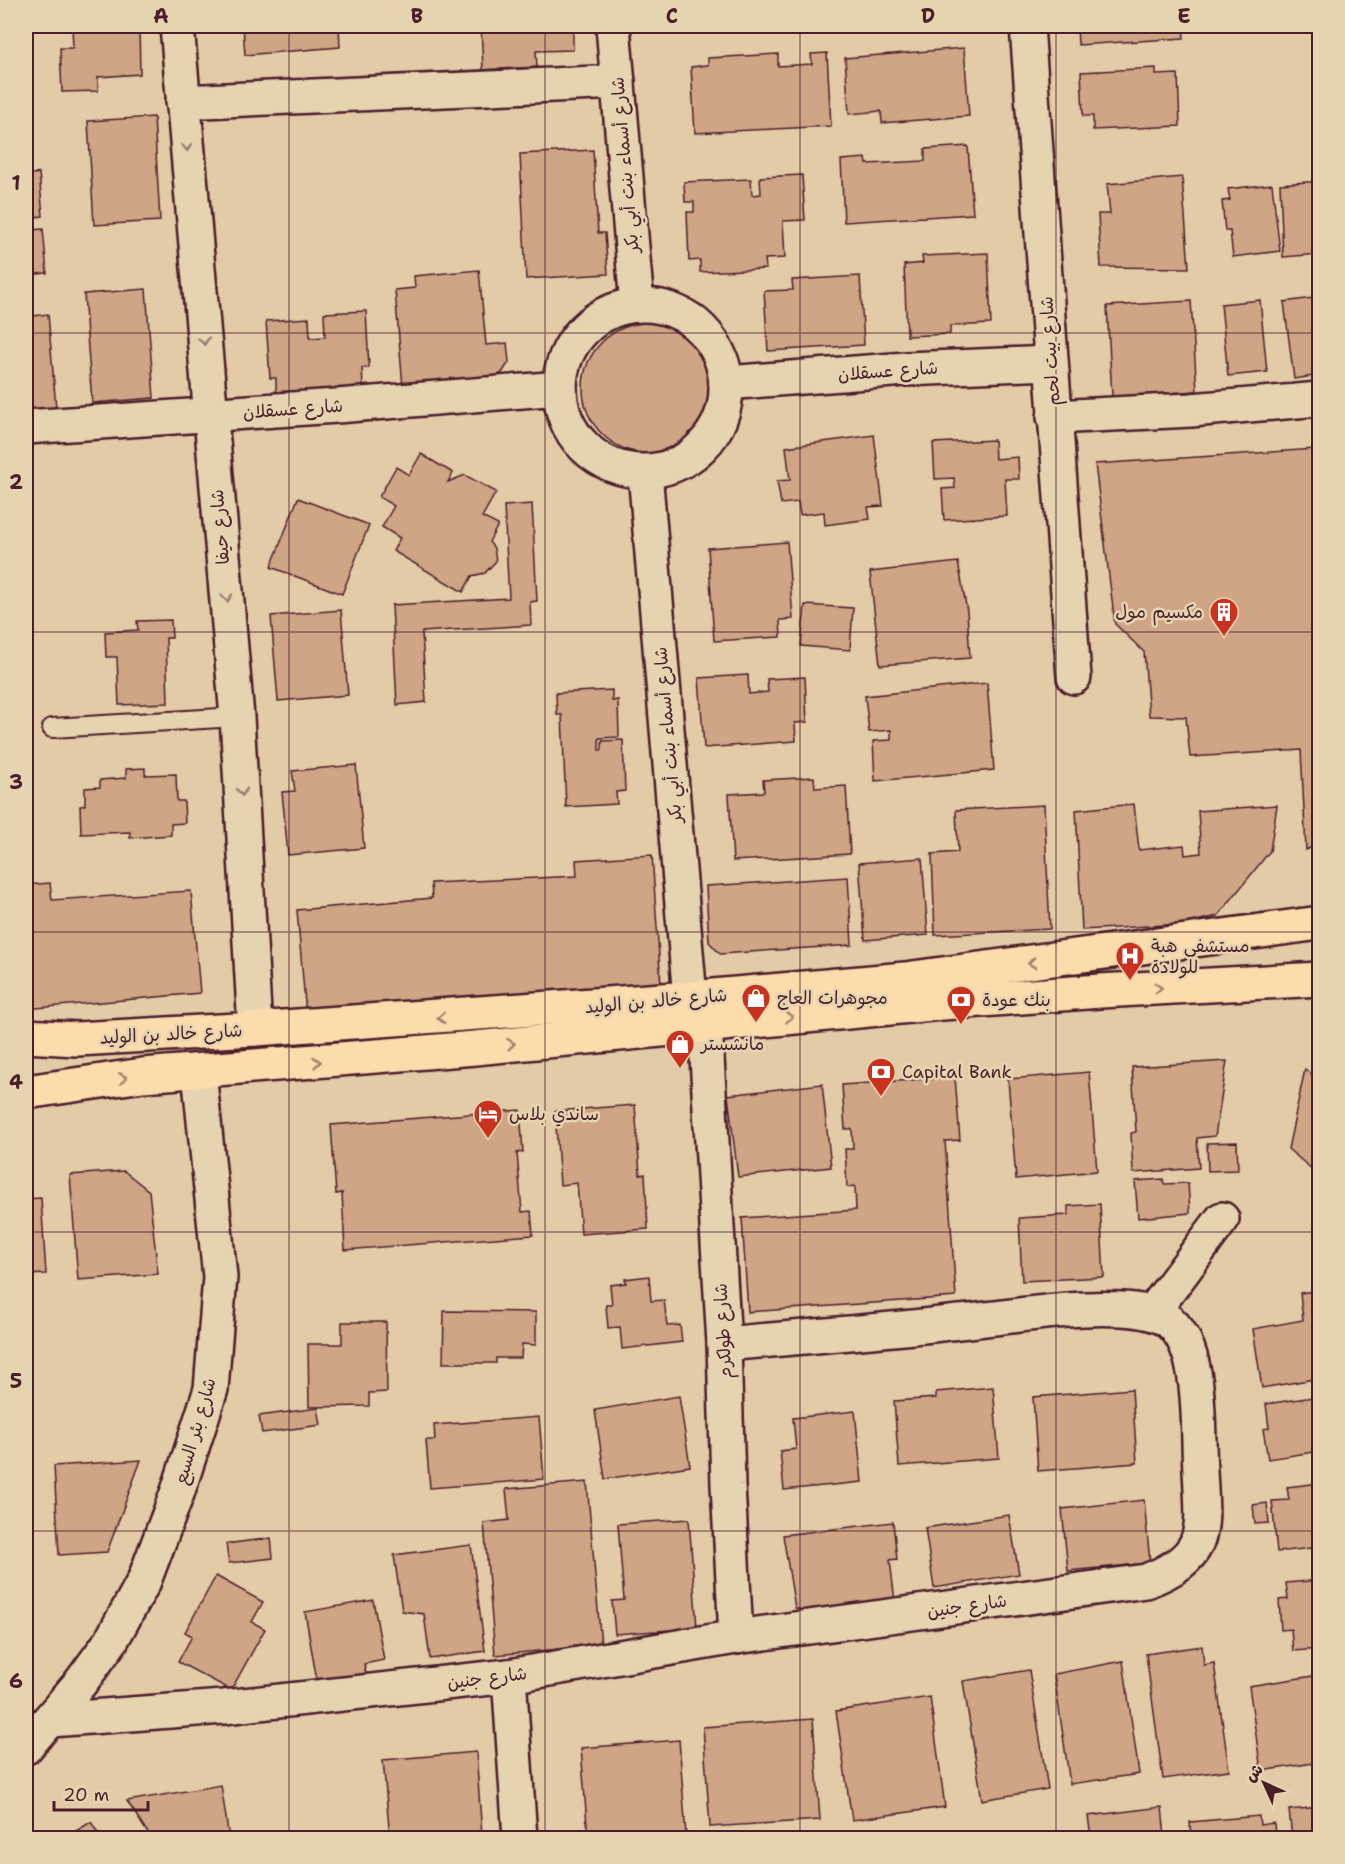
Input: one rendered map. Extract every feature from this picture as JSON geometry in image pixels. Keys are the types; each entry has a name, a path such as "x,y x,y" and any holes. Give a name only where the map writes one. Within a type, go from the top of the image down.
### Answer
{"main road":[{"path":"1287,926 1320,900"},
{"name":"شارع خالد بن الوليد","path":"26,1092 143,1075 199,1072 697,1011 905,979 1320,923"},
{"name":"شارع خالد بن الوليد","path":"26,1036 77,1039 255,1029 697,1011 1320,979"},
{"path":"1281,982 1320,999"}],"street":[{"name":"شارع حيفا","path":"177,26 237,717 255,1029"},
{"name":"شارع أسماء بنت أبي بكر","path":"613,26 637,305"},
{"name":"شارع بيت لحم","path":"1027,26 1074,676"},
{"path":"183,102 618,82"},
{"path":"637,305 663,308 688,317 712,342 721,358 726,383 722,416 704,445 678,464 645,472 612,466 585,448 566,421 560,388 566,357 582,331 607,313 637,305"},
{"name":"شارع عسقلان","path":"726,383 906,369 1051,363"},
{"name":"شارع عسقلان","path":"26,427 560,388"},
{"path":"1054,417 1191,410 1320,399"},
{"name":"شارع أسماء بنت أبي بكر","path":"645,472 697,1011"},
{"name":"شارع طولكرم","path":"697,1011 724,1344 736,1637"},
{"name":"شارع بئر السبع","path":"26,1747 50,1720 111,1641 144,1581 178,1491 211,1389 220,1277 215,1205 199,1072"},
{"path":"1152,1313 1222,1219"},
{"name":"شارع جنين","path":"50,1720 224,1707 509,1676 736,1637 1146,1581 1169,1572 1188,1558 1200,1540 1202,1507 1192,1361 1182,1337 1169,1322 1152,1313 1121,1309 1059,1312 724,1344"},
{"path":"509,1676 520,1839"}],"lane":[{"path":"52,728 237,717"}],"building":[{"path":"26,26 29,115 26,115"},
{"path":"72,26 139,26 140,74 98,77 98,91 62,92 60,48 73,48"},
{"path":"243,26 339,26 340,47 245,55"},
{"path":"481,26 573,26 573,50 536,51 537,67 483,70"},
{"path":"783,26 830,26 831,30 783,33"},
{"path":"1077,26 1183,26 1184,38 1078,45"},
{"path":"964,48 969,116 882,123 881,111 849,114 845,58"},
{"path":"827,53 831,126 695,133 691,67 708,65 708,58 778,54 778,66 812,64 811,54"},
{"path":"1156,68 1156,75 1178,74 1180,126 1093,130 1093,116 1083,116 1081,72"},
{"path":"154,117 160,221 94,225 88,121"},
{"path":"26,124 28,124 29,149 26,150"},
{"path":"968,146 973,214 844,222 841,160 866,158 867,164 925,161 925,149"},
{"path":"593,150 598,233 605,233 608,274 526,279 520,154"},
{"path":"39,173 43,216 27,218 29,230 43,229 47,273 26,275 26,175"},
{"path":"802,175 805,220 783,221 785,258 765,259 766,269 700,272 700,260 689,261 687,212 694,212 694,202 685,202 684,182 751,179 752,195 761,194 760,177"},
{"path":"1182,177 1189,268 1101,267 1098,214 1110,214 1107,184"},
{"path":"1320,181 1320,254 1283,257 1280,184"},
{"path":"1272,184 1280,251 1233,257 1230,231 1225,231 1222,201 1230,200 1228,189"},
{"path":"988,253 991,324 950,326 950,334 907,336 904,265 923,263 922,256"},
{"path":"479,270 486,345 507,343 509,362 502,373 493,378 403,387 395,290 415,288 414,276"},
{"path":"860,276 864,345 768,351 764,291 793,290 792,280"},
{"path":"146,289 154,398 92,403 84,294"},
{"path":"1320,297 1320,375 1294,379 1284,302"},
{"path":"1260,300 1267,372 1228,376 1221,304"},
{"path":"1191,301 1197,391 1112,397 1107,306"},
{"path":"366,311 369,368 362,368 363,387 276,392 276,378 270,378 266,321 309,318 310,338 325,337 324,313"},
{"path":"48,314 56,408 26,411 26,317"},
{"path":"648,323 673,328 694,342 708,363 713,388 708,413 694,434 673,448 648,453 623,448 602,434 588,413 583,388 588,363 602,342 623,328"},
{"path":"874,435 883,506 868,507 870,519 825,525 824,512 800,515 798,502 781,504 777,481 790,480 786,447"},
{"path":"994,440 995,459 1018,457 1019,479 1005,479 1007,516 944,520 942,489 955,488 954,478 935,479 933,443"},
{"name":"مكسيم مول","path":"1316,449 1320,488 1320,843 1306,850 1301,750 1190,757 1186,717 1149,716 1144,652 1115,624 1095,464"},
{"path":"421,454 453,473 448,482 465,475 496,492 482,517 498,525 489,542 494,548 496,561 485,573 472,576 463,592 393,551 400,538 382,527 394,506 379,497 396,467 409,475"},
{"path":"298,498 369,525 342,594 271,567"},
{"path":"532,504 537,601 530,602 531,625 422,632 426,702 397,705 392,605 509,598 504,506"},
{"path":"787,542 793,619 780,620 781,637 714,641 708,548"},
{"path":"958,562 967,611 970,658 880,665 870,572"},
{"path":"805,605 853,608 850,650 801,646"},
{"path":"341,610 348,695 278,701 271,616"},
{"path":"171,620 172,638 166,638 168,703 119,705 117,657 106,657 105,632 138,630 137,621"},
{"path":"748,675 749,694 768,692 767,679 805,677 807,722 795,723 796,741 704,748 699,678"},
{"path":"987,683 994,770 875,781 873,741 891,740 891,730 869,732 865,696"},
{"path":"612,690 612,701 618,700 619,737 599,738 599,750 602,750 602,741 623,740 625,791 616,792 617,804 566,807 562,715 557,715 556,693"},
{"path":"356,765 364,848 288,855 282,792 295,791 292,771"},
{"path":"145,768 145,775 176,774 177,801 184,801 185,823 171,824 171,835 130,838 130,832 81,834 80,806 85,805 85,788 100,787 100,780 126,778 126,769"},
{"path":"814,777 815,788 846,786 850,854 733,861 729,794 764,792 763,780"},
{"path":"1134,804 1139,850 1184,845 1185,855 1201,853 1198,811 1277,805 1270,851 1218,916 1183,924 1082,930 1076,810"},
{"path":"1044,805 1050,929 935,935 932,854 958,852 956,810"},
{"path":"652,855 661,985 306,1015 297,910 432,898 431,883 577,876 576,860"},
{"path":"922,858 928,935 865,940 859,863"},
{"path":"848,877 852,945 720,954 709,942 706,886"},
{"path":"50,883 52,900 191,891 200,993 26,1009 26,885"},
{"path":"1227,1061 1215,1136 1197,1138 1199,1168 1133,1173 1131,1133 1136,1132 1132,1067"},
{"path":"1305,1069 1320,1081 1320,1176 1288,1149"},
{"path":"1089,1072 1097,1171 1016,1179 1008,1079"},
{"path":"955,1077 960,1140 945,1141 956,1297 748,1312 742,1218 856,1210 855,1186 847,1187 845,1149 853,1149 852,1129 845,1129 842,1085"},
{"path":"822,1084 831,1167 738,1177 728,1095"},
{"path":"635,1105 640,1175 645,1174 648,1229 581,1234 577,1183 560,1185 555,1111"},
{"path":"520,1110 523,1152 517,1153 522,1212 531,1211 533,1235 345,1250 342,1193 336,1194 331,1125"},
{"path":"1237,1142 1238,1170 1208,1171 1207,1143"},
{"path":"124,1171 149,1191 158,1274 78,1280 70,1175"},
{"path":"1163,1179 1164,1184 1188,1183 1190,1213 1138,1218 1135,1181"},
{"path":"41,1198 46,1274 26,1275 26,1199"},
{"path":"1100,1204 1104,1277 1022,1281 1019,1218 1068,1215 1068,1206"},
{"path":"649,1276 651,1301 664,1300 667,1326 680,1325 682,1342 622,1349 620,1327 608,1328 606,1305 612,1305 610,1285 626,1283 625,1279"},
{"path":"1320,1290 1320,1378 1262,1388 1253,1329 1303,1320 1300,1293"},
{"path":"444,1311 536,1312 536,1345 522,1344 521,1358 496,1358 496,1363 443,1363"},
{"path":"342,1322 386,1322 387,1392 369,1393 369,1406 309,1407 308,1344 342,1344"},
{"path":"993,1387 999,1458 899,1466 894,1401 936,1398 936,1392"},
{"path":"1132,1389 1137,1463 1038,1471 1033,1397"},
{"path":"679,1396 690,1466 605,1479 595,1410"},
{"path":"1320,1396 1320,1451 1268,1459 1263,1429 1269,1428 1266,1404"},
{"path":"318,1408 321,1425 262,1433 259,1416"},
{"path":"855,1411 862,1482 784,1490 780,1451 796,1449 793,1418"},
{"path":"539,1417 544,1479 430,1488 426,1440 435,1440 434,1425"},
{"path":"141,1460 107,1552 59,1555 54,1466"},
{"path":"587,1482 601,1645 495,1655 484,1523 509,1520 506,1489"},
{"path":"1320,1483 1320,1547 1277,1552 1272,1501 1289,1500 1287,1487"},
{"path":"1144,1500 1150,1563 1068,1571 1062,1509"},
{"path":"1267,1503 1269,1523 1255,1524 1253,1505"},
{"path":"1009,1515 1019,1574 934,1588 925,1528"},
{"path":"689,1519 697,1628 615,1634 612,1601 624,1600 618,1524"},
{"path":"893,1522 897,1559 890,1560 895,1602 815,1613 795,1608 783,1535"},
{"path":"271,1538 273,1558 229,1563 226,1544"},
{"path":"471,1545 485,1651 430,1659 424,1614 402,1611 394,1555"},
{"path":"216,1576 263,1602 252,1622 265,1629 231,1690 178,1662 192,1636 185,1632"},
{"path":"1320,1580 1320,1649 1293,1651 1291,1629 1281,1630 1279,1600 1288,1599 1286,1583"},
{"path":"373,1600 384,1660 364,1664 368,1684 319,1693 305,1612"},
{"path":"1202,1646 1204,1665 1214,1663 1229,1770 1163,1779 1146,1654"},
{"path":"1123,1661 1139,1774 1070,1784 1054,1674"},
{"path":"1029,1670 1048,1789 982,1800 963,1681"},
{"path":"1320,1675 1320,1762 1261,1771 1249,1686"},
{"path":"930,1697 945,1807 852,1820 836,1711"},
{"path":"813,1719 820,1820 710,1827 703,1727"},
{"path":"679,1740 686,1835 588,1838 581,1748"},
{"path":"476,1752 482,1836 390,1838 383,1760"},
{"path":"221,1785 229,1838 151,1838 127,1801"},
{"path":"1162,1807 1165,1838 1091,1838 1088,1816"},
{"path":"1320,1807 1320,1838 1292,1838 1289,1810"},
{"path":"1259,1816 1260,1825 1274,1823 1275,1838 1191,1838 1190,1822"},
{"path":"91,1822 101,1838 64,1838"}],"place":[{"name":"مكسيم مول","path":"1224,638"},
{"name":"مستشفى هبة للولادة","path":"1130,982"},
{"name":"مجوهرات العاج","path":"756,1024"},
{"name":"بنك عودة","path":"961,1026"},
{"name":"مانشستر","path":"680,1070"},
{"name":"Capital Bank","path":"881,1098"},
{"name":"ساندي بلاس","path":"488,1140"}]}
